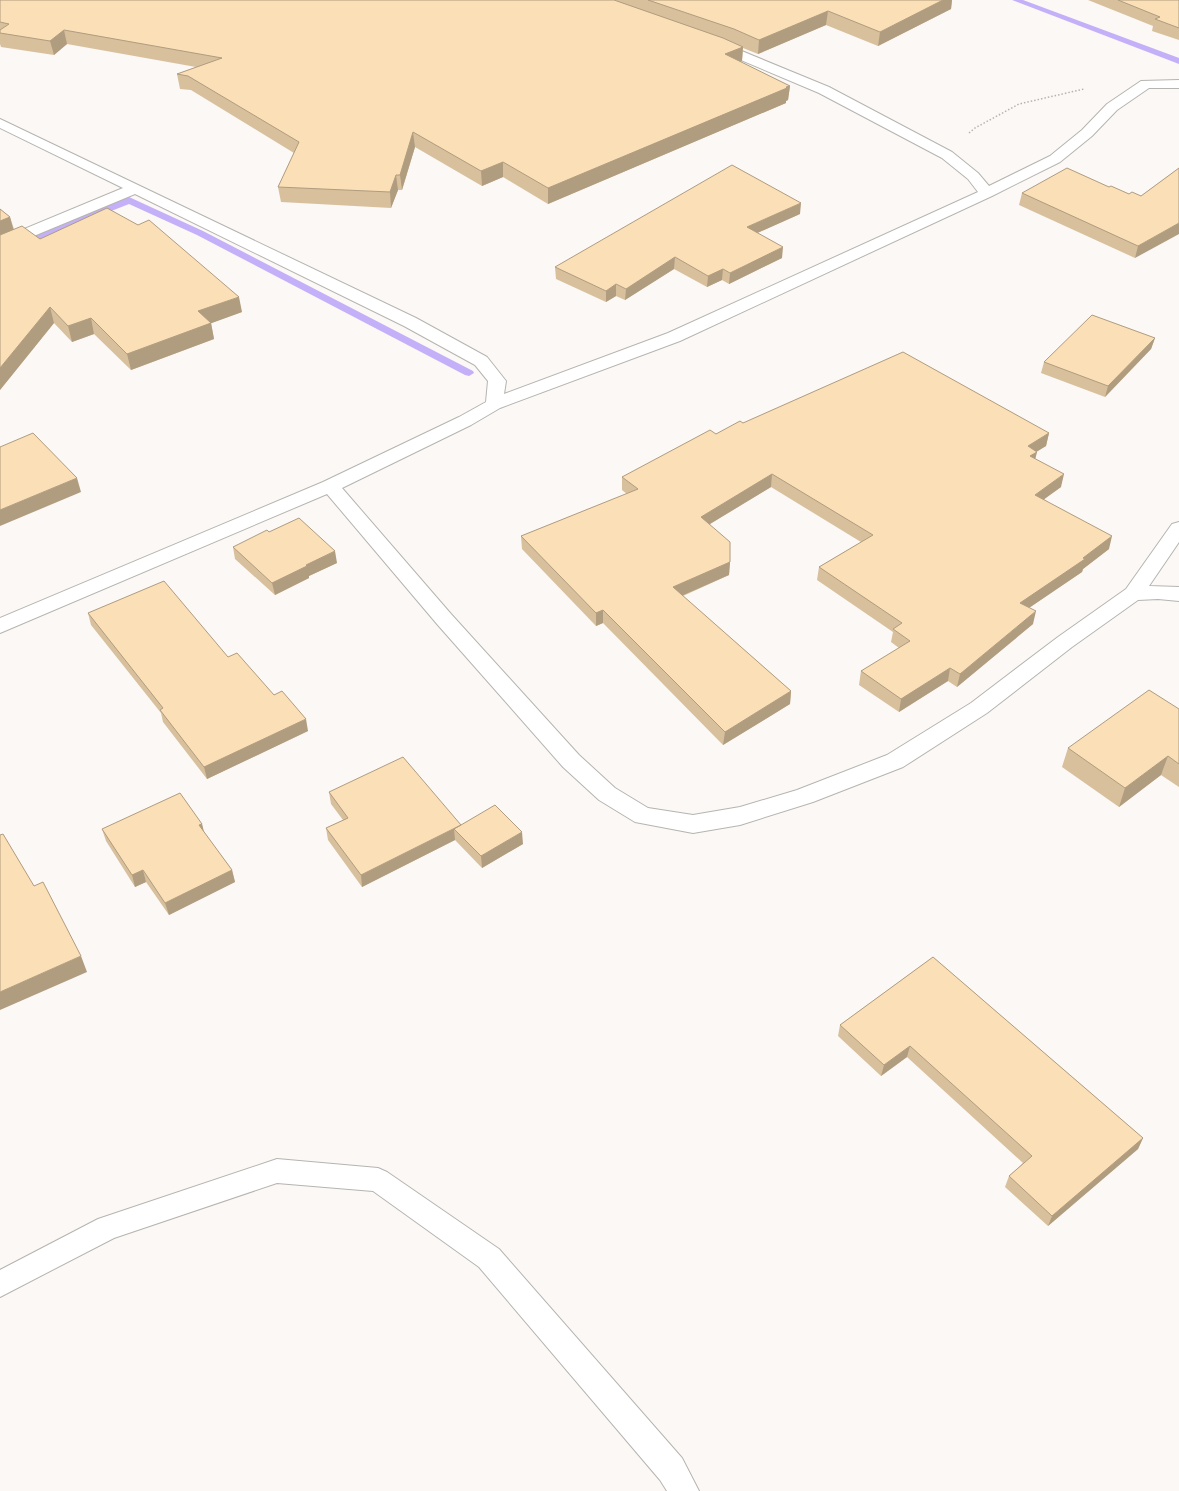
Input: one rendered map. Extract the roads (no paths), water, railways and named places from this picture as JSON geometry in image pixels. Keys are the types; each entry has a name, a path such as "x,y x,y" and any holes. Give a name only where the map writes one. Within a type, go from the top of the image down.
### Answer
{"street":[{"path":"706,40 728,48 824,90 947,155 973,176 987,192"},
{"path":"0,626 330,486 464,421 494,404 674,337 1055,159 1087,133 1112,107 1146,84 1179,84"},
{"path":"0,123 410,322 481,361 497,381 494,404"},
{"path":"0,245 134,189"},
{"path":"330,486 444,619 571,761 607,794 643,816 693,824 740,816 805,796 895,761 979,708 1065,642 1133,594 1179,528"},
{"path":"1133,594 1158,592 1179,594"}],"lane":[{"path":"0,1284 107,1228 277,1171 378,1180 489,1258 671,1469 684,1491"}],"waterway":[{"path":"1016,0 1179,61"},
{"path":"0,252 129,200 200,233 469,373"}]}
